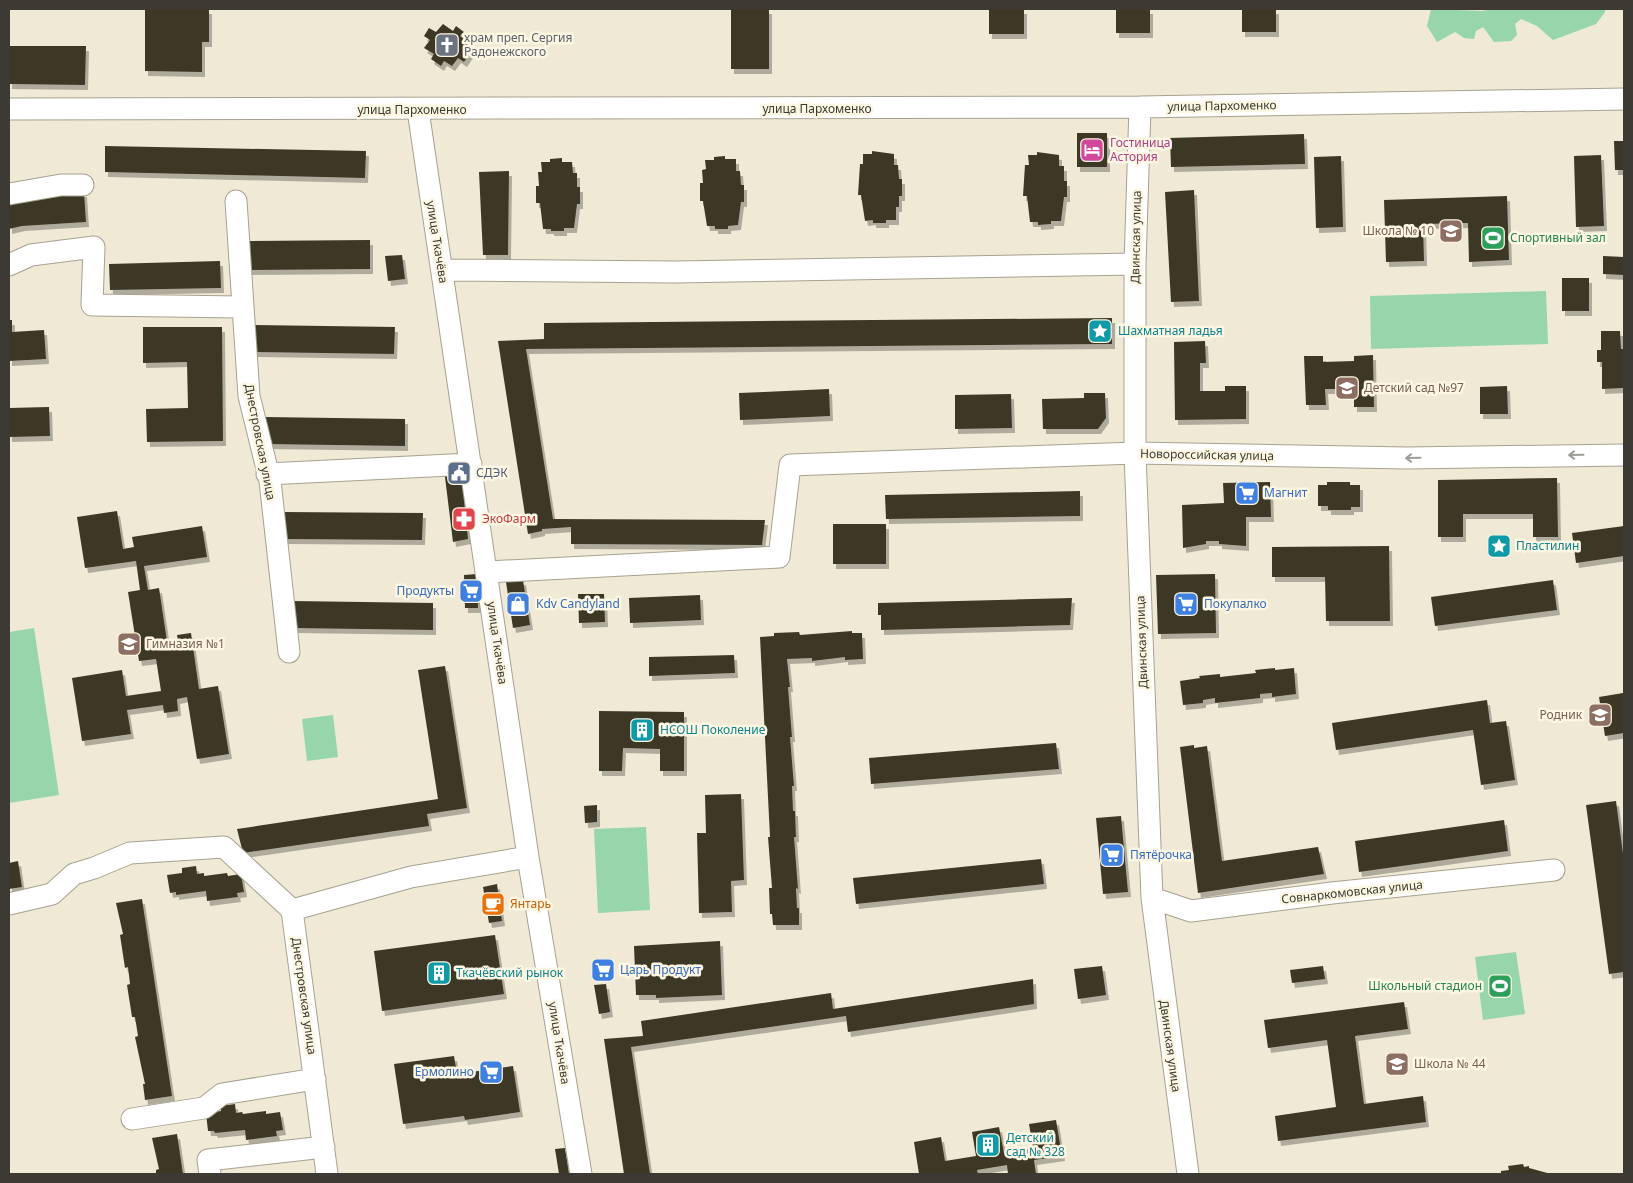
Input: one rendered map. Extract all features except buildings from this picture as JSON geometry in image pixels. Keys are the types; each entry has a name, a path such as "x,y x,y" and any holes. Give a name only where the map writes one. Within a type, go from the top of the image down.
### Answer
{"street":[{"name":"улица Пархоменко","path":"9,109 1140,108 1624,99"},
{"name":"Двинская улица","path":"1140,108 1135,264 1135,453 1152,898 1188,1174"},
{"name":"улица Ткачёва","path":"418,110 472,464 528,857 581,1174"},
{"path":"9,194 60,185 83,185"},
{"name":"Днестровская улица","path":"236,201 249,396 271,491 289,652"},
{"path":"9,265 31,255 94,247 92,305 242,307"},
{"path":"442,270 676,272 1135,264"},
{"name":"Новороссийская улица","path":"487,572 779,557 790,465 1135,453 1407,458 1624,455"},
{"path":"267,474 472,464"},
{"path":"9,904 52,894 74,874 130,853 224,846 292,910 411,877 528,857"},
{"name":"Совнаркомовская улица","path":"1152,898 1191,911 1332,893 1554,870"},
{"name":"Днестровская улица","path":"292,910 328,1174"},
{"path":"132,1119 204,1108 222,1094 315,1079"},
{"path":"210,1174 208,1160 324,1147"}],"green space":[{"path":"1431,9 1482,11 1492,9 1605,9 1605,12 1596,24 1553,40 1537,26 1521,19 1515,24 1517,35 1511,41 1494,42 1483,27 1476,31 1474,39 1464,38 1455,32 1437,42 1427,26"},
{"path":"1546,291 1548,344 1371,349 1370,296"},
{"path":"34,628 59,795 9,803 9,632"},
{"path":"333,715 338,757 307,761 302,719"},
{"path":"646,827 650,910 598,913 594,829"},
{"name":"Школьный стадион","path":"1516,952 1525,1014 1483,1020 1475,957"}],"place":[{"name":"храм преп. Сергия Радонежского","path":"447,45"},
{"name":"Гостиница Астория","path":"1092,150"},
{"name":"Школа № 10","path":"1451,231"},
{"name":"Спортивный зал","path":"1493,238"},
{"name":"Шахматная ладья","path":"1100,331"},
{"name":"Детский сад №97","path":"1347,388"},
{"name":"СДЭК","path":"459,473"},
{"name":"Магнит","path":"1247,493"},
{"name":"ЭкоФарм","path":"464,519"},
{"name":"Пластилин","path":"1499,546"},
{"name":"Продукты","path":"471,591"},
{"name":"Kdv Candyland","path":"518,604"},
{"name":"Покупалко","path":"1186,604"},
{"name":"Гимназия №1","path":"129,644"},
{"name":"Родник","path":"1600,715"},
{"name":"НСОШ Поколение","path":"642,730"},
{"name":"Пятёрочка","path":"1112,855"},
{"name":"Янтарь","path":"493,904"},
{"name":"Царь Продукт","path":"603,970"},
{"name":"Ткачёвский рынок","path":"439,973"},
{"name":"Школьный стадион","path":"1500,986"},
{"name":"Школа № 44","path":"1397,1064"},
{"name":"Ермолино","path":"491,1072"},
{"name":"Детский сад № 328","path":"988,1145"}]}
